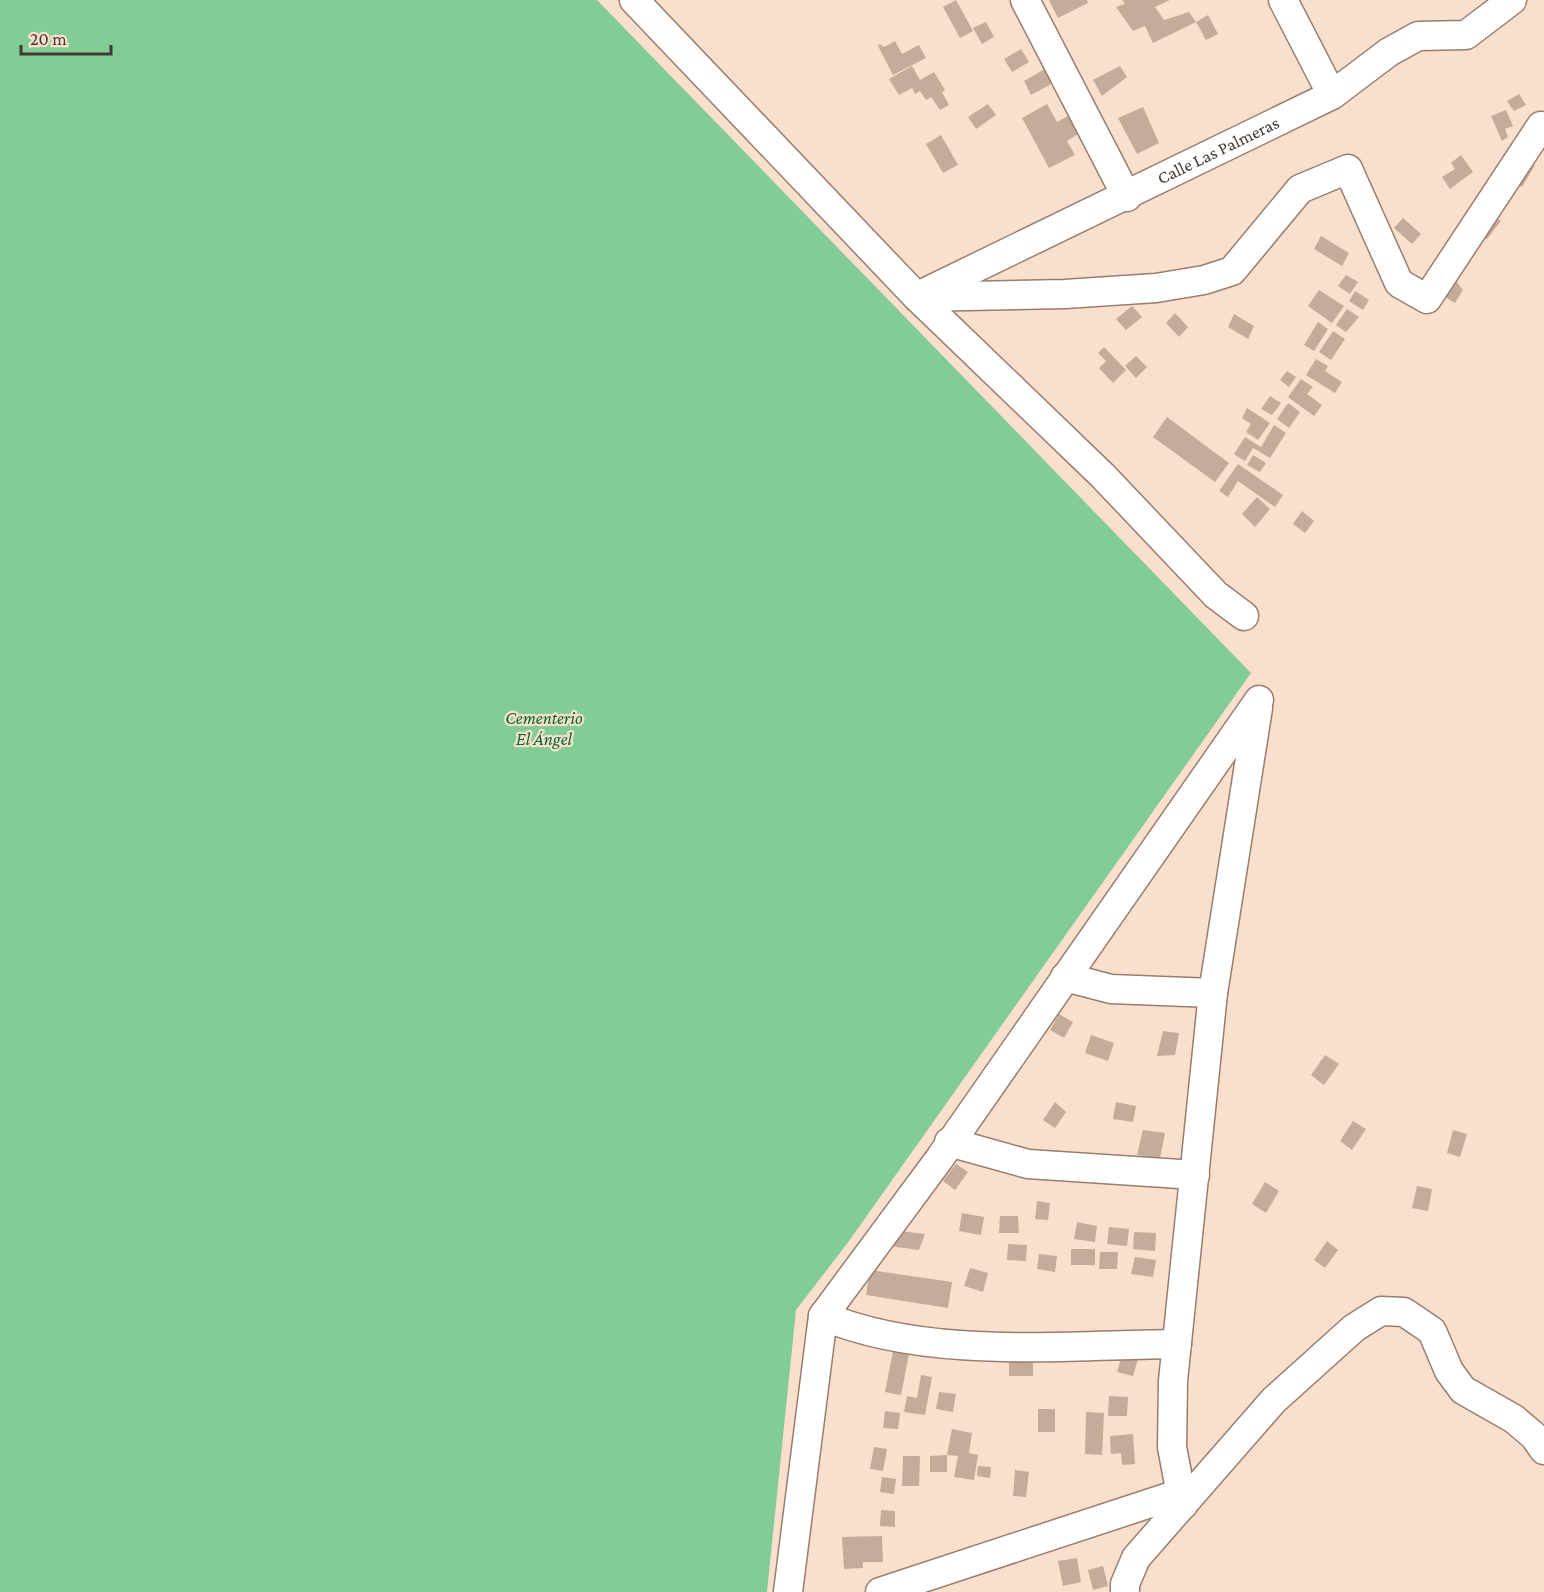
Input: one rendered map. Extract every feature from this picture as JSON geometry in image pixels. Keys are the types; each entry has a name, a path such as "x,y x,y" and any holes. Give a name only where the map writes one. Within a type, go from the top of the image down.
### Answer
{"street":[{"path":"634,0 917,297 1103,476 1216,595 1244,616"},
{"path":"1025,0 1127,196"},
{"path":"1283,0 1332,95"},
{"name":"Calle Las Palmeras","path":"917,297 1332,95 1389,51 1418,36 1466,35 1512,0"},
{"path":"917,297 1065,294 1156,288 1204,280 1232,271 1300,189 1347,169 1399,283 1427,299 1541,126 1544,128"},
{"path":"788,1592 823,1316 949,1142 1260,700 1213,993 1173,1381 1172,1447 1182,1499"},
{"path":"1065,976 1111,989 1213,993"},
{"path":"949,1142 1028,1164 1195,1175"},
{"path":"1125,1592 1125,1584 1136,1558 1182,1499 1274,1400 1354,1328 1381,1311 1404,1312 1432,1331 1449,1371 1463,1390 1514,1419 1534,1436 1544,1450"},
{"path":"823,1316 856,1330 967,1346 1177,1344"},
{"path":"880,1592 1182,1499"}],"green space":[{"name":"Cementerio El Ángel","path":"0,0 597,0 1251,673 849,1241 796,1310 767,1592 0,1592"}],"building":[{"path":"956,0 973,31 960,38 943,7"},
{"path":"1049,0 1087,0 1088,3 1058,18"},
{"path":"1122,0 1170,0 1155,7 1164,20 1189,12 1196,22 1153,43 1145,26 1133,31 1116,7 1125,4"},
{"path":"1208,15 1218,34 1206,40 1196,22"},
{"path":"986,22 994,37 982,44 973,28"},
{"path":"895,41 902,54 919,45 926,58 893,75 878,46 880,44 884,47"},
{"path":"1021,49 1029,62 1012,72 1004,59"},
{"path":"912,66 920,80 934,72 945,90 942,92 949,105 940,110 931,97 926,100 920,91 915,94 912,88 899,95 889,79"},
{"path":"1120,66 1127,77 1102,96 1093,80"},
{"path":"1045,69 1053,83 1031,95 1024,81"},
{"path":"1519,94 1526,105 1514,111 1507,101"},
{"path":"988,104 996,115 976,129 968,117"},
{"path":"1047,104 1057,122 1068,116 1078,134 1067,141 1075,155 1049,168 1022,118"},
{"path":"1143,107 1159,143 1137,154 1118,118"},
{"path":"1506,110 1513,126 1505,129 1508,137 1502,141 1491,116"},
{"path":"941,135 958,165 943,173 926,144"},
{"path":"1461,155 1473,172 1450,189 1442,177 1455,169 1451,163"},
{"path":"1521,158 1535,165 1522,187 1509,179"},
{"path":"1488,212 1501,221 1487,239 1474,230"},
{"path":"1403,218 1421,234 1412,244 1394,228"},
{"path":"1321,236 1349,253 1342,266 1314,249"},
{"path":"1346,275 1358,282 1350,294 1338,286"},
{"path":"1453,277 1463,290 1455,303 1440,294"},
{"path":"1319,290 1344,306 1332,323 1308,306"},
{"path":"1355,291 1369,300 1363,310 1349,301"},
{"path":"1132,306 1142,317 1126,330 1116,319"},
{"path":"1347,309 1359,317 1346,332 1336,325"},
{"path":"1175,313 1188,327 1179,337 1166,323"},
{"path":"1234,314 1254,326 1248,339 1228,327"},
{"path":"1318,322 1328,329 1314,351 1304,345"},
{"path":"1333,331 1345,339 1331,360 1319,352"},
{"path":"1104,347 1126,370 1113,383 1099,368 1106,361 1098,353"},
{"path":"1136,356 1147,367 1136,378 1125,366"},
{"path":"1316,359 1328,366 1325,371 1342,382 1335,393 1306,375"},
{"path":"1287,371 1296,377 1289,387 1280,380"},
{"path":"1301,379 1313,387 1307,394 1322,405 1314,416 1288,397"},
{"path":"1270,396 1281,403 1272,415 1261,409"},
{"path":"1288,403 1300,412 1289,428 1277,419"},
{"path":"1247,408 1270,423 1258,440 1246,432 1251,424 1242,418"},
{"path":"1167,417 1229,463 1215,482 1153,437"},
{"path":"1274,425 1286,433 1270,458 1253,448 1245,461 1234,454 1245,437 1261,447"},
{"path":"1253,455 1266,463 1260,472 1247,465"},
{"path":"1238,464 1283,495 1275,507 1238,481 1228,497 1219,491"},
{"path":"1257,497 1270,509 1255,527 1242,514"},
{"path":"1302,511 1314,521 1305,533 1293,524"},
{"path":"1059,1014 1073,1022 1064,1038 1050,1030"},
{"path":"1163,1031 1179,1033 1175,1055 1157,1056"},
{"path":"1091,1035 1114,1043 1108,1061 1085,1053"},
{"path":"1325,1055 1339,1064 1324,1085 1311,1075"},
{"path":"1055,1102 1066,1112 1055,1128 1043,1120"},
{"path":"1116,1102 1136,1106 1133,1122 1113,1119"},
{"path":"1353,1121 1366,1129 1352,1150 1340,1141"},
{"path":"1143,1130 1165,1133 1160,1158 1137,1155"},
{"path":"1453,1130 1467,1134 1460,1157 1447,1153"},
{"path":"956,1164 968,1172 955,1190 943,1181"},
{"path":"1265,1182 1279,1191 1266,1213 1252,1204"},
{"path":"1417,1186 1432,1189 1428,1211 1412,1208"},
{"path":"1037,1201 1050,1203 1048,1220 1035,1219"},
{"path":"962,1213 984,1217 981,1235 959,1231"},
{"path":"1000,1216 1018,1216 1019,1233 999,1233"},
{"path":"1077,1222 1097,1226 1095,1242 1074,1239"},
{"path":"1109,1227 1129,1229 1127,1246 1107,1244"},
{"path":"900,1231 925,1234 919,1250 889,1246"},
{"path":"1134,1232 1156,1233 1155,1251 1133,1249"},
{"path":"1327,1241 1338,1250 1325,1268 1314,1260"},
{"path":"1008,1244 1027,1245 1026,1261 1007,1260"},
{"path":"1071,1249 1095,1249 1095,1265 1071,1265"},
{"path":"1100,1252 1118,1252 1117,1269 1099,1269"},
{"path":"1039,1254 1057,1256 1055,1272 1037,1269"},
{"path":"1135,1257 1156,1260 1153,1277 1131,1274"},
{"path":"970,1268 988,1273 983,1292 964,1286"},
{"path":"870,1270 952,1282 948,1308 866,1295"},
{"path":"893,1351 909,1354 901,1395 885,1392"},
{"path":"1122,1355 1138,1359 1133,1376 1117,1372"},
{"path":"1033,1358 1033,1376 1009,1376 1009,1359"},
{"path":"921,1375 932,1377 925,1415 904,1412 907,1396 917,1398"},
{"path":"939,1392 956,1394 953,1412 936,1409"},
{"path":"1109,1396 1128,1397 1127,1416 1108,1416"},
{"path":"1038,1409 1055,1409 1055,1432 1038,1432"},
{"path":"885,1411 900,1413 898,1429 883,1428"},
{"path":"1086,1412 1104,1413 1102,1455 1085,1454"},
{"path":"952,1429 972,1433 969,1453 978,1455 974,1480 954,1477 958,1456 947,1455"},
{"path":"1133,1434 1135,1464 1122,1465 1121,1453 1111,1454 1110,1436"},
{"path":"874,1447 887,1449 883,1471 870,1469"},
{"path":"947,1455 947,1472 930,1472 930,1456"},
{"path":"903,1456 920,1456 919,1486 902,1486"},
{"path":"978,1466 991,1467 990,1478 977,1476"},
{"path":"1015,1470 1029,1472 1026,1497 1013,1496"},
{"path":"882,1477 896,1479 894,1494 880,1492"},
{"path":"881,1510 895,1511 895,1527 880,1526"},
{"path":"882,1536 883,1562 863,1562 863,1568 844,1569 842,1537"},
{"path":"1077,1558 1081,1582 1063,1586 1058,1561"},
{"path":"1103,1566 1108,1586 1093,1590 1088,1570"}]}
